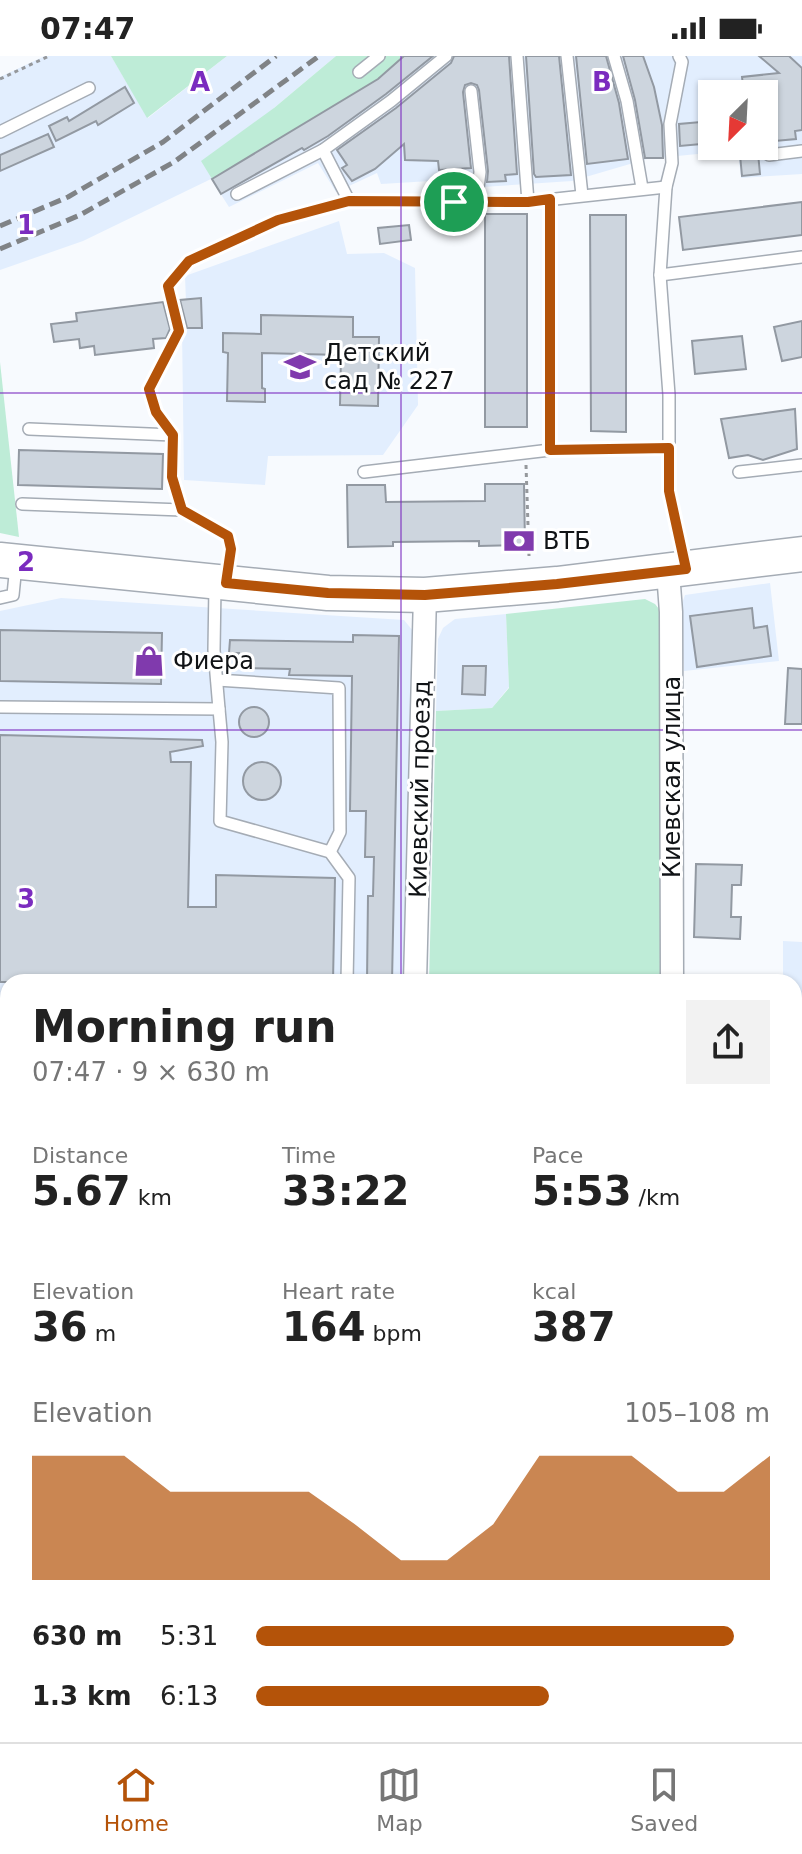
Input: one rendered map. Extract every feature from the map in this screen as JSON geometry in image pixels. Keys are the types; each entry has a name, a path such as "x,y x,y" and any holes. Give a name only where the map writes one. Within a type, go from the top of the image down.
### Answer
{"main road":[{"path":"8,561 328,593 425,595 802,554"}],"street":[{"name":"Киевская улица","path":"672,974 671,612 677,570"},
{"name":"Киевский проезд","path":"415,974 425,595"}],"lane":[{"path":"359,72 379,56"},
{"path":"237,194 323,150 446,56"},
{"path":"517,56 528,202"},
{"path":"567,56 582,195"},
{"path":"614,56 627,101 642,188"},
{"path":"677,570 669,491 669,395 660,275 666,187 672,163 670,124 682,62 679,56"},
{"path":"0,132 89,88"},
{"path":"471,91 480,172 476,203"},
{"path":"323,150 349,201"},
{"path":"778,154 802,151"},
{"path":"182,510 172,477 173,435 156,412 149,389 179,331 168,286 189,261 278,220 349,201 528,202 666,187"},
{"path":"550,199 550,450"},
{"path":"660,275 802,257"},
{"path":"29,429 173,435"},
{"path":"364,472 550,450 669,448"},
{"path":"739,472 802,465"},
{"path":"22,504 182,510 228,536 231,549 221,582 214,650 222,742 220,821 330,852 349,878 347,974"},
{"path":"0,598 13,595 8,561"},
{"path":"217,680 339,688 340,832 330,852"},
{"path":"0,707 219,709"}],"path":[{"path":"0,79 49,56"},
{"path":"526,453 529,556"}],"shaded area":[{"path":"45,56 111,56 148,118 227,56 336,56 274,108 293,131 378,79 404,56 802,56 802,174 741,178 739,160 778,160 778,80 698,80 698,154 647,159 572,181 482,187 480,178 381,184 377,173 336,192 318,163 229,207 211,179 83,241 0,270 0,77"},
{"name":"Детский сад № 227","path":"339,221 347,254 384,253 415,268 418,405 383,455 268,456 265,485 184,480 182,329 187,328 185,276"},
{"path":"770,583 779,661 684,671 680,609 685,595"},
{"path":"61,598 404,620 413,631 405,974 0,974 0,611"},
{"path":"506,614 509,687 492,708 436,711 438,639 443,628 455,619"},
{"path":"783,941 802,942 802,974 783,974"}],"green space":[{"path":"111,56 227,56 147,118"},
{"path":"336,56 404,56 378,79 212,179 201,161 274,108"},
{"path":"0,362 19,537 0,533"},
{"path":"645,599 655,604 663,614 664,974 429,974 436,711 492,708 509,688 506,614"}],"building":[{"path":"404,56 433,56 328,136 221,194 212,179 378,79"},
{"path":"454,56 509,56 517,174 505,175 506,181 487,182 479,90 477,85 471,83 465,85 463,92 471,168 439,170 438,161 405,160 404,144 375,169 352,181 342,168 347,165 337,150 396,108 451,63"},
{"path":"526,56 559,56 571,175 536,177 534,174"},
{"path":"576,56 606,56 619,103 628,159 587,164"},
{"path":"623,56 643,56 662,125 663,158 645,158 635,100"},
{"path":"759,56 789,56 802,68 802,130 795,131 796,139 778,141 778,80 742,80 742,77 779,73"},
{"path":"125,87 134,103 98,125 96,121 56,141 49,126 67,117 69,121"},
{"path":"698,122 698,144 680,146 679,124"},
{"path":"48,134 54,147 0,171 0,155"},
{"path":"740,160 759,160 760,174 742,176"},
{"path":"802,202 802,235 683,250 679,217"},
{"path":"485,214 527,214 527,427 485,427"},
{"path":"590,215 626,215 626,432 591,431"},
{"path":"409,225 411,240 380,244 378,228"},
{"path":"201,298 202,328 187,328 180,300"},
{"path":"163,302 170,329 166,338 153,339 154,348 95,355 94,346 80,348 79,339 54,342 51,324 77,321 76,313"},
{"path":"261,315 353,317 353,337 379,337 378,406 340,405 341,355 262,353 265,402 227,401 228,353 223,352 223,333 261,334"},
{"path":"802,321 802,357 782,361 774,327"},
{"path":"742,336 746,369 695,374 692,341"},
{"path":"795,409 797,449 763,460 748,455 729,458 721,419"},
{"path":"19,450 163,454 162,489 18,485"},
{"path":"485,484 524,484 525,545 479,546 479,541 393,542 393,546 348,547 347,485 385,485 386,502 485,501"},
{"path":"752,608 754,628 767,626 771,656 697,667 690,616"},
{"path":"0,630 162,633 161,684 0,681"},
{"path":"353,635 399,636 392,974 367,974 368,896 373,896 374,857 365,857 366,811 350,811 352,676 289,675 290,669 238,668 239,653 229,653 230,640 353,642"},
{"path":"463,666 486,666 485,695 462,694"},
{"path":"788,668 802,669 802,724 785,724"},
{"path":"254,707 264,712 269,722 264,732 254,737 244,732 239,722 244,712"},
{"path":"0,735 202,740 203,746 170,752 171,762 191,762 188,907 216,907 216,875 335,878 333,974 0,974"},
{"path":"262,762 275,768 281,781 275,794 262,800 249,794 243,781 249,768"},
{"path":"696,864 742,865 741,885 732,885 731,917 741,917 740,939 694,937"}],"railway":[{"path":"0,226 68,197 163,142 276,56"},
{"path":"0,249 80,215 174,162 319,56"}],"place":[{"name":"Детский сад № 227","path":"300,367"},
{"name":"ВТБ","path":"519,541"},
{"name":"Фиера","path":"149,661"}],"route":[{"path":"550,199 550,450 669,448 669,491 686,569 425,595 328,593 226,583 231,549 228,536 182,510 172,477 173,435 156,412 149,389 179,331 168,286 189,261 278,220 349,201 454,202 550,199"}]}
